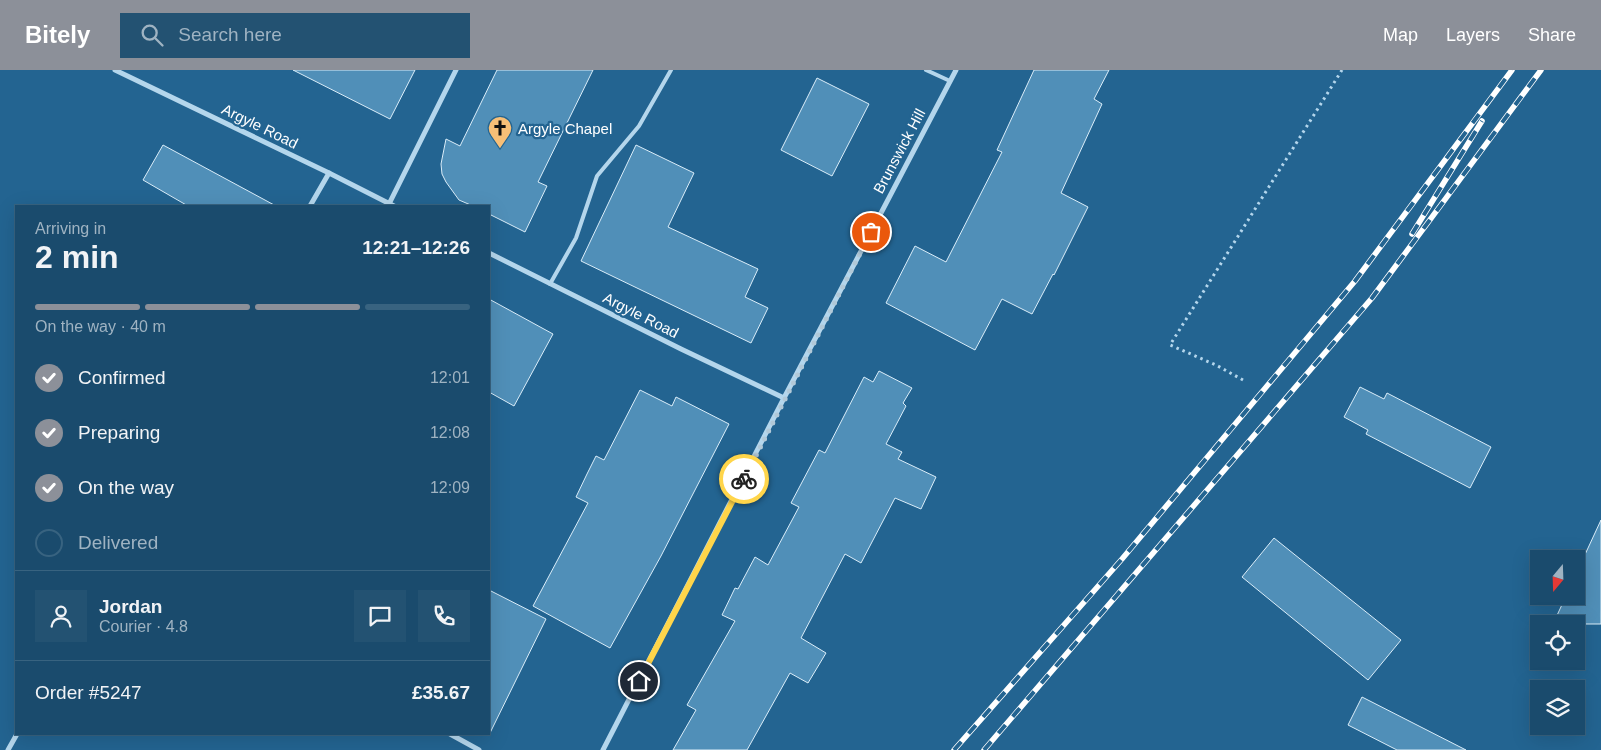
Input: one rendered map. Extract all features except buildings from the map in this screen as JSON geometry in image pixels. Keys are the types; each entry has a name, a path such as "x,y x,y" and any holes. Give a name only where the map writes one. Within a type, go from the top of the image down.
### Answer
{"street":[{"name":"Argyle Road","path":"116,70 391,205"},
{"path":"391,205 456,70"},
{"name":"Brunswick Hill","path":"603,750 784,398 956,70"},
{"path":"311,205 329,173"},
{"name":"Argyle Road","path":"490,253 681,349 784,398"},
{"path":"8,750 16,735"},
{"path":"452,735 479,750"}],"lane":[{"path":"550,284 576,238 596,176 639,126 671,70"},
{"path":"926,70 950,81"}],"path":[{"path":"1243,380 1216,365 1170,344 1342,70"}],"railway":[{"path":"954,750 1122,559 1355,281 1512,70"},
{"path":"984,750 1372,298 1541,70"},
{"path":"1412,234 1482,121"}],"way so far":[{"path":"744,479 871,232"}],"place":[{"name":"Argyle Chapel","path":"500,149"}],"route":[{"path":"639,681 744,479"}]}
